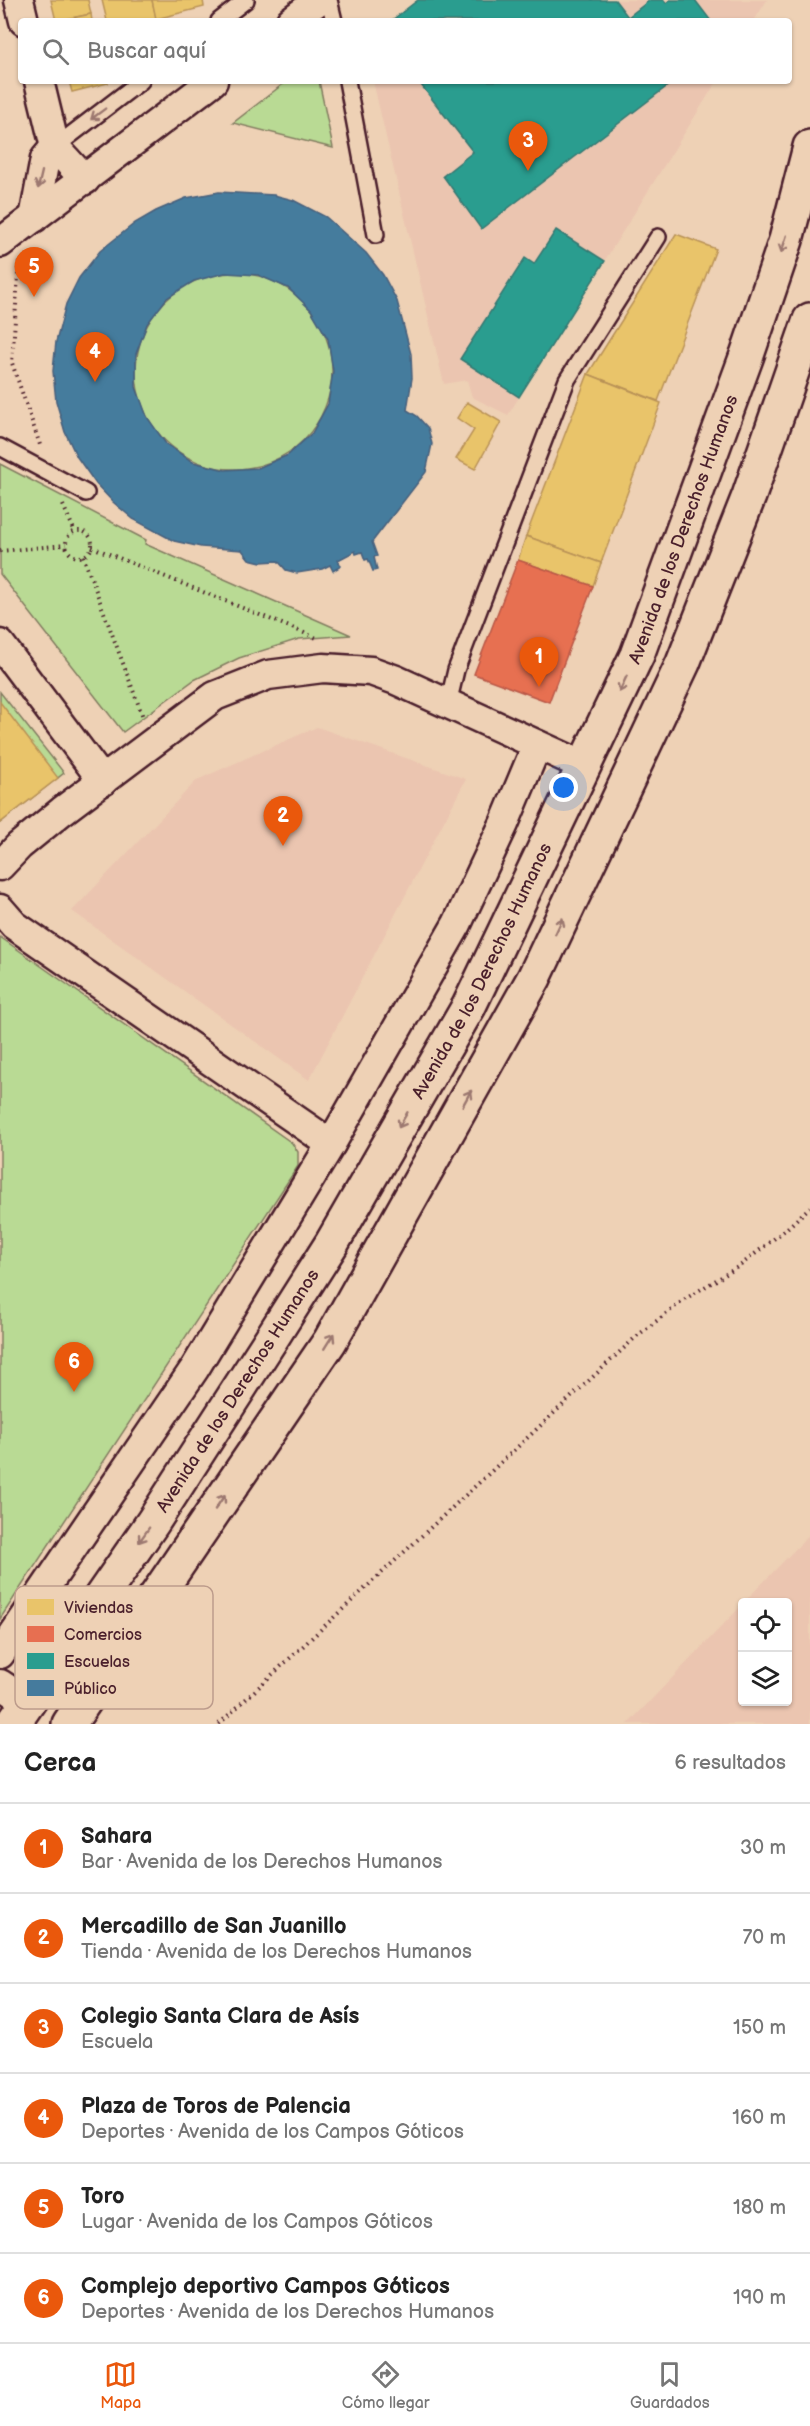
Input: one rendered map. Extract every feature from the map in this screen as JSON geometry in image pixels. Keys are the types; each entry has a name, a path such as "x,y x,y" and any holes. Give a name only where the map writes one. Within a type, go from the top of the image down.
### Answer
{"main road":[{"name":"Avenida de los Derechos Humanos","path":"108,1586 153,1522 332,1243 469,1006 637,655 786,240 810,147"},
{"path":"163,1586 330,1341 534,978 682,663 749,496 810,320"},
{"path":"69,1724 79,1709"}],"street":[{"path":"19,0 23,18"},
{"path":"295,18 319,0"},
{"path":"40,84 55,147 85,180"},
{"path":"19,229 209,84"},
{"path":"19,229 45,159 55,147"},
{"path":"0,644 103,781"},
{"path":"0,866 19,846 215,696 267,675 323,668 370,671 584,766"},
{"path":"46,1586 195,1368 331,1144 457,924 504,824 537,744"},
{"path":"0,909 4,916 23,932 331,1144"},
{"path":"0,1654 15,1632"},
{"path":"0,1684 15,1706"}],"lane":[{"path":"223,18 246,0"},
{"path":"329,0 333,18"},
{"path":"55,147 137,84"},
{"path":"348,84 376,235"},
{"path":"448,704 456,670 567,380 658,237"},
{"path":"0,447 86,494"}],"path":[{"path":"19,229 12,363 50,474 75,532"},
{"path":"81,531 87,534 92,546 89,553 83,556 72,555 66,545 70,534 81,531"},
{"path":"0,551 66,545"},
{"path":"92,546 324,641"},
{"path":"83,556 153,744"},
{"path":"219,1724 637,1336 685,1299 741,1265 810,1207"}],"shaded area":[{"path":"418,0 767,0 756,18 395,18"},
{"path":"374,84 715,84 508,415 472,397 467,380 444,384"},
{"path":"317,727 466,779 309,1080 72,911 197,780"},
{"path":"810,1534 810,1724 628,1724 738,1609 738,1706 792,1706 792,1598 748,1598"}],"green space":[{"path":"283,84 320,84 333,148 233,123"},
{"path":"224,273 244,273 280,284 289,289 310,309 325,333 332,361 332,381 325,409 316,426 296,447 280,458 263,465 244,469 224,469 196,462 179,453 152,426 140,400 136,381 136,361 143,333 152,316 179,289 205,277"},
{"path":"0,464 146,540 145,544 351,635 299,639 239,658 194,680 123,732 0,574"},
{"path":"0,692 64,773 0,823"},
{"path":"0,937 292,1143 298,1152 298,1166 22,1586 15,1586 15,1596 0,1619"}],"building: Viviendas":[{"path":"51,0 88,0 91,14 55,18"},
{"path":"102,0 152,0 156,18 106,18"},
{"path":"152,0 203,0 204,7 156,18"},
{"path":"91,14 92,18 72,18"},
{"path":"70,84 104,84 72,92"},
{"path":"676,234 716,249 658,401 588,374"},
{"path":"588,374 661,403 601,563 526,536"},
{"path":"467,402 501,422 475,469 456,459 474,430 457,418"},
{"path":"526,536 601,563 593,586 518,560"},
{"path":"0,702 58,778 0,823"}],"building: Comercios":[{"path":"518,560 593,586 549,702 474,674"}],"building: Escuelas":[{"path":"418,0 615,0 628,17 650,0 664,0 666,3 670,0 695,0 709,18 395,18"},
{"path":"420,84 670,84 481,229 443,176 473,152"},
{"path":"556,230 605,261 519,397 460,359 525,258 534,264"}],"building: Público":[{"path":"219,192 274,195 293,200 326,217 366,253 383,275 397,301 411,354 412,378 407,410 417,416 428,428 432,444 426,472 372,542 377,556 374,557 377,570 373,571 362,552 356,554 355,551 338,560 341,566 333,571 330,565 322,569 297,573 286,570 278,561 261,562 249,559 242,550 201,547 174,541 133,519 113,502 96,484 77,457 65,432 56,401 53,371 56,342 66,304 79,278 100,251 135,223 186,198","holes":["225,273 258,275 288,288 311,310 328,339 333,371 328,404 312,433 288,455 258,468 225,470 193,462 166,444 147,417 136,387 136,354 147,324 167,298 194,281"]}],"place":[{"name":"Colegio Santa Clara de Asís","path":"528,171"},
{"name":"Toro","path":"34,297"},
{"name":"Plaza de Toros de Palencia","path":"95,382"},
{"name":"Sahara","path":"539,687"},
{"name":"Mercadillo de San Juanillo","path":"283,846"},
{"name":"Complejo deportivo Campos Góticos","path":"74,1392"}]}
